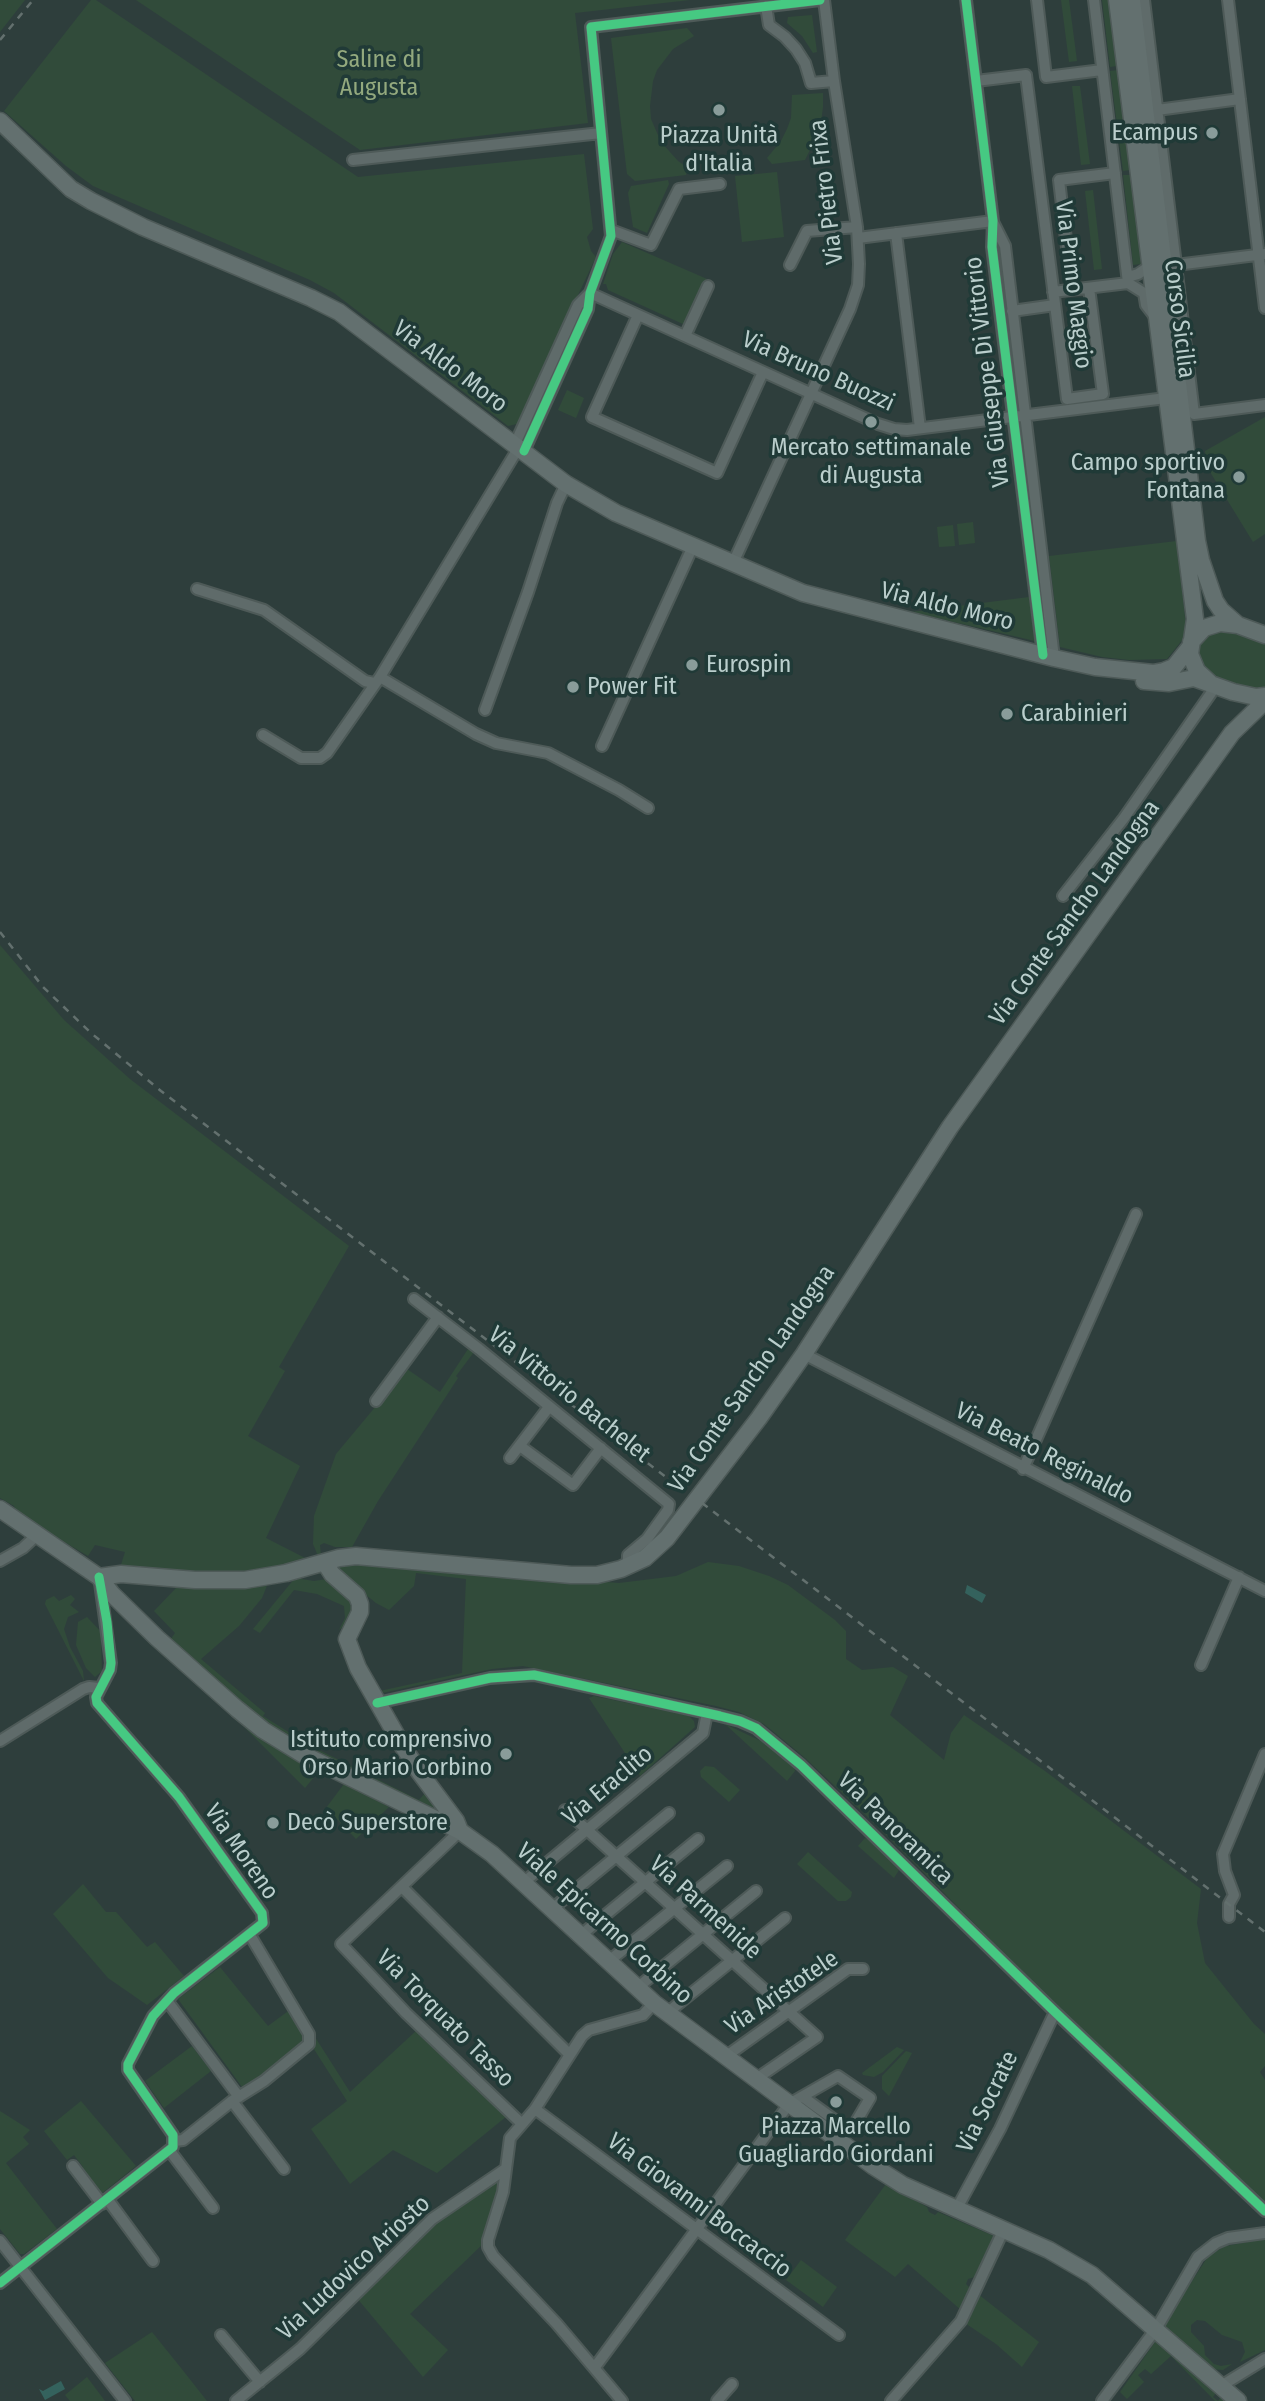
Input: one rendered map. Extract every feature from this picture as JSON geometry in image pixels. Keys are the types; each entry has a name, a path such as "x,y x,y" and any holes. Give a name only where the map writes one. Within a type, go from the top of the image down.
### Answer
{"main road":[{"name":"Corso Sicilia","path":"1117,0 1150,266 1175,355 1201,560 1215,601 1238,625"},
{"name":"Corso Sicilia","path":"1132,0 1160,232 1166,398 1195,619 1191,645"},
{"name":"Via Aldo Moro","path":"0,121 71,189 144,227 339,312 566,484 616,513 803,593 1095,667"},
{"path":"1095,667 1153,673 1164,671 1174,667 1204,628 1212,625 1238,625 1265,635"},
{"path":"1191,645 1192,662 1197,671 1213,685"},
{"path":"1095,667 1121,678 1155,682 1168,683 1194,678 1233,692 1265,698"},
{"path":"1232,733 1241,714 1238,699 1233,692"},
{"path":"1232,733 1265,698"},
{"name":"Via Conte Sancho Landogna","path":"99,1577 121,1574 195,1580 245,1580 356,1556 597,1575 645,1558 667,1538 759,1418 804,1354 950,1127 1232,733"},
{"name":"Viale Epicarmo Corbino","path":"0,1509 99,1577 108,1597 263,1730 302,1754 460,1831 492,1854 661,2008 725,2057 756,2079 796,2100 893,2178 956,2210 1049,2250 1092,2275 1238,2401"},
{"path":"325,1563 332,1574 357,1596 360,1604 360,1612 348,1639 358,1668 390,1726 420,1773 456,1821 460,1831"}],"street":[{"path":"263,735 301,758 320,758 327,753 377,680 519,447 588,309 590,293 608,249 611,230 592,27 822,0"},
{"name":"Via Pietro Frixa","path":"733,563 812,394 858,285 857,232 822,0"},
{"name":"Via Giuseppe Di Vittorio","path":"966,0 993,221 992,247 1012,417 1049,657"},
{"path":"1037,0 1046,77 1102,70"},
{"path":"1094,0 1128,280 1144,293 1146,305 1163,314 1180,295"},
{"path":"1143,0 1194,414 1265,405"},
{"path":"1228,0 1262,255 1265,308"},
{"path":"766,6 769,25 796,50 805,63 811,83 834,80"},
{"name":"Via Primo Maggio","path":"976,81 1026,75 1067,399 1103,394 1089,288"},
{"path":"1157,110 1240,99"},
{"path":"353,160 601,133"},
{"name":"Via Primo Maggio","path":"1072,290 1059,180 1115,173"},
{"path":"611,230 651,245 679,189 720,184"},
{"path":"790,265 807,231 896,233 993,221"},
{"name":"Via Giuseppe Di Vittorio","path":"993,221 1005,246 1049,657"},
{"path":"1160,232 1174,246"},
{"path":"896,233 920,428"},
{"path":"1176,265 1262,255"},
{"path":"1053,292 1128,280 1150,266"},
{"path":"685,336 708,286"},
{"name":"Via Bruno Buozzi","path":"590,293 894,429 1166,398"},
{"path":"1012,311 1055,305"},
{"path":"638,315 592,417 717,473 763,372"},
{"path":"1175,355 1189,371"},
{"path":"485,710 566,484"},
{"path":"602,746 694,546"},
{"path":"197,589 264,610 365,681 377,680 496,743 548,753 648,808"},
{"path":"1063,896 1124,818 1213,685"},
{"path":"1023,1468 1136,1214"},
{"name":"Via Vittorio Bachelet","path":"414,1299 669,1504 668,1510 647,1539 628,1555 628,1566"},
{"path":"376,1401 438,1317"},
{"name":"Via Beato Reginaldo","path":"804,1354 1265,1591"},
{"path":"510,1458 549,1407"},
{"path":"520,1446 573,1485 601,1448"},
{"path":"0,1561 23,1548 37,1534"},
{"path":"1201,1665 1239,1577"},
{"path":"0,1741 83,1689 99,1688 110,1670 111,1662 108,1597"},
{"name":"Via Panoramica","path":"377,1703 501,1677 534,1675 707,1713 756,1728 801,1765 1265,2211"},
{"name":"Via Moreno","path":"99,1688 97,1703 179,1797 262,1913 263,1923 174,1993 153,2016 128,2064 128,2070 172,2146"},
{"path":"390,1726 392,1708 403,1696"},
{"name":"Via Eraclito","path":"523,1883 703,1733 707,1713"},
{"path":"1229,1917 1229,1905 1234,1895 1225,1871 1223,1854 1265,1754"},
{"name":"Via Parmenide","path":"565,1810 817,2037 756,2079"},
{"path":"552,1909 669,1813"},
{"path":"460,1831 402,1887 569,2054"},
{"path":"581,1935 698,1839"},
{"path":"609,1961 727,1866"},
{"name":"Via Torquato Tasso","path":"402,1887 341,1944 406,2013 521,2123"},
{"path":"637,1987 756,1891"},
{"path":"622,2401 595,2367 493,2256 488,2247 503,2192 510,2138 535,2109 569,2054 589,2030 661,2008 732,1961 786,1918"},
{"path":"0,2283 172,2146 264,2081 309,2044 310,2039 250,1935"},
{"name":"Via Aristotele","path":"725,2057 848,1969 863,1969"},
{"path":"168,2002 284,2169"},
{"name":"Via Socrate","path":"956,2210 1000,2129 1055,2012"},
{"path":"595,2367 695,2230 796,2100 838,2076 870,2098 853,2127 847,2129 796,2100"},
{"name":"Via Giovanni Boccaccio","path":"535,2109 839,2335"},
{"path":"172,2146 213,2208"},
{"path":"73,2166 153,2261"},
{"name":"Via Ludovico Ariosto","path":"236,2401 299,2349 432,2219 504,2170"},
{"path":"891,2401 961,2320 1003,2231"},
{"path":"1102,2401 1156,2329 1198,2257 1228,2238 1265,2233"},
{"path":"0,2241 125,2401"},
{"path":"220,2336 260,2382"},
{"path":"1221,2386 1265,2359"},
{"path":"717,2401 732,2384"}],"green space":[{"path":"0,0 25,0 0,32"},
{"path":"91,0 96,0 358,177 584,154 593,229 587,237 596,257 517,424 508,426 334,293 310,280 93,186 66,166 4,111"},
{"name":"Saline di Augusta","path":"136,0 690,0 575,13 588,123 360,150"},
{"path":"1061,0 1069,0 1077,61 1069,62"},
{"path":"1102,0 1109,0 1117,66 1110,67"},
{"path":"812,15 817,52 813,53 802,36 787,23 788,17"},
{"path":"687,28 694,36 673,49 657,70 650,106 651,119 661,142 688,168 686,175 635,181 627,174 611,38"},
{"path":"1118,70 1130,170 1123,171 1110,71"},
{"path":"1072,86 1080,86 1090,164 1081,165"},
{"path":"823,93 820,130 805,160 772,164 767,158 787,129 791,118 792,95"},
{"path":"777,172 784,237 742,242 735,176"},
{"path":"1123,175 1131,175 1141,264 1133,265"},
{"path":"668,180 669,184 647,233 633,227 628,193 631,186"},
{"path":"1093,190 1102,269 1094,270 1085,191"},
{"path":"622,242 707,279 686,323 608,290 606,284 603,284 613,254"},
{"path":"567,390 584,398 576,418 558,410"},
{"name":"Campo sportivo Fontana","path":"1265,417 1265,534 1253,542 1207,467 1205,451"},
{"path":"973,522 975,543 959,545 957,524"},
{"path":"953,525 955,546 939,547 937,527"},
{"path":"1177,541 1186,627 1183,639 1167,659 1129,660 1102,657 1060,647 1049,556"},
{"path":"1029,597 1035,641 911,612"},
{"path":"1214,631 1236,631 1265,642 1265,687 1235,684 1214,676 1202,666 1197,648 1202,639"},
{"path":"0,945 64,1020 130,1079 349,1246 279,1367 285,1371 248,1436 300,1466 266,1538 309,1560 302,1564 223,1576 120,1568 125,1552 95,1545 88,1556 27,1520 17,1513 14,1506 0,1498"},
{"path":"468,1349 474,1352 456,1376 458,1378 378,1501 352,1547 335,1547 324,1543 320,1545 321,1556 318,1556 313,1544 314,1516 336,1454 407,1369 440,1392"},
{"path":"708,1562 739,1566 788,1585 846,1631 846,1659 862,1670 893,1667 908,1676 890,1715 944,1760 951,1733 964,1715 1045,1771 1201,1889 1197,1923 1205,1963 1265,2034 1265,2066 1260,2072 1265,2080 1265,2203 1046,1995 875,1824 804,1757 764,1724 739,1712 716,1706 523,1666 492,1669 378,1694 375,1692 462,1673 466,1579 416,1573 414,1586 389,1610 340,1574 337,1568 346,1563 619,1583 676,1576"},
{"path":"295,1578 314,1581 327,1579 347,1594 352,1609 346,1624 339,1630 345,1618 344,1606 317,1594 294,1590 260,1633 253,1629"},
{"path":"268,1583 262,1598 239,1626 201,1659 265,1713 263,1716 309,1745 419,1800 425,1793 447,1819 325,1758 261,1719 170,1640 175,1633 154,1611 177,1587 237,1588"},
{"path":"71,1595 75,1599 70,1605 79,1612 68,1617 64,1629 83,1671 84,1681 45,1604 46,1600 54,1596 59,1601"},
{"path":"87,1617 104,1635 101,1641 102,1671 95,1677 86,1668 76,1645 78,1622"},
{"path":"594,1696 689,1716 695,1727 640,1776 589,1698"},
{"path":"725,1724 763,1742 794,1767 795,1771 787,1781"},
{"path":"247,1726 272,1746 319,1771 305,1788 245,1728"},
{"path":"705,1766 714,1767 740,1790 729,1802 701,1777 700,1771"},
{"path":"344,1784 389,1807 356,1839 326,1808"},
{"path":"865,1838 899,1870 894,1878 858,1846"},
{"path":"808,1852 852,1892 851,1897 846,1901 838,1901 797,1864"},
{"path":"83,1884 106,1912 116,1912 147,1947 155,1942 184,1976 147,2005 108,1978 53,1914"},
{"path":"220,1967 268,2026 291,2009 306,2035 305,2043 247,2088 242,2087 178,1999"},
{"path":"417,2030 507,2116 437,2173 393,2150 350,2184 311,2129 347,2101 312,2046 315,2037 350,2092"},
{"path":"192,2046 211,2071 164,2108 145,2081"},
{"path":"897,2047 904,2050 883,2072 874,2077 863,2075 862,2073"},
{"path":"906,2051 912,2053 889,2096 882,2089 882,2076"},
{"path":"81,2101 136,2166 101,2194 81,2169 83,2167 74,2155 67,2160 44,2131"},
{"path":"0,2111 30,2130 23,2137 29,2144 6,2163 57,2229 24,2254 20,2254 0,2229"},
{"path":"497,2179 501,2182 485,2242 410,2314 448,2350 423,2377 356,2297 433,2221"},
{"path":"886,2184 927,2207 929,2212 935,2215 938,2212 994,2236 978,2276 968,2279 966,2284 971,2289 961,2310 908,2264 895,2277 845,2240"},
{"path":"1265,2239 1265,2350 1240,2362 1245,2352 1242,2342 1222,2335 1205,2321 1197,2320 1191,2325 1191,2332 1204,2346 1205,2355 1214,2364 1232,2364 1223,2370 1210,2369 1162,2327 1209,2255 1226,2246"},
{"path":"801,2260 837,2287 823,2307 786,2280"},
{"path":"978,2294 1039,2342 1022,2367 996,2344 965,2323"},
{"path":"152,2332 207,2401 135,2401 105,2363"},
{"path":"1155,2342 1159,2342 1216,2393 1213,2397 1218,2401 1215,2401 1171,2356 1151,2374 1145,2369 1138,2375 1144,2382 1127,2399 1120,2392"},
{"path":"87,2377 105,2401 70,2401 65,2395"}],"water":[{"path":"967,1585 986,1595 982,1603 965,1593"},
{"path":"61,2381 65,2389 45,2400 39,2389 43,2391"}],"railway":[{"path":"0,40 33,0"},
{"path":"0,932 43,987 91,1033 161,1091 683,1490"},
{"path":"702,1503 1265,1932"}],"cycle path":[{"path":"524,451 588,309 590,293 611,236 591,27 820,0"},
{"path":"966,0 993,221 992,247 1043,655"},
{"path":"0,2283 173,2147 173,2135 128,2070 128,2064 153,2016 174,1993 263,1923 262,1913 179,1797 97,1703 96,1697 111,1663 99,1577"},
{"path":"377,1703 490,1678 534,1675 720,1716 756,1728 801,1765 1265,2211"}],"place":[{"name":"Piazza Unità d'Italia","path":"719,110"},
{"name":"Ecampus","path":"1212,133"},
{"name":"Mercato settimanale di Augusta","path":"871,422"},
{"name":"Campo sportivo Fontana","path":"1239,477"},
{"name":"Eurospin","path":"692,665"},
{"name":"Power Fit","path":"573,687"},
{"name":"Carabinieri","path":"1007,714"},
{"name":"Istituto comprensivo Orso Mario Corbino","path":"506,1754"},
{"name":"Decò Superstore","path":"273,1823"},
{"name":"Piazza Marcello Guagliardo Giordani","path":"836,2102"}]}
